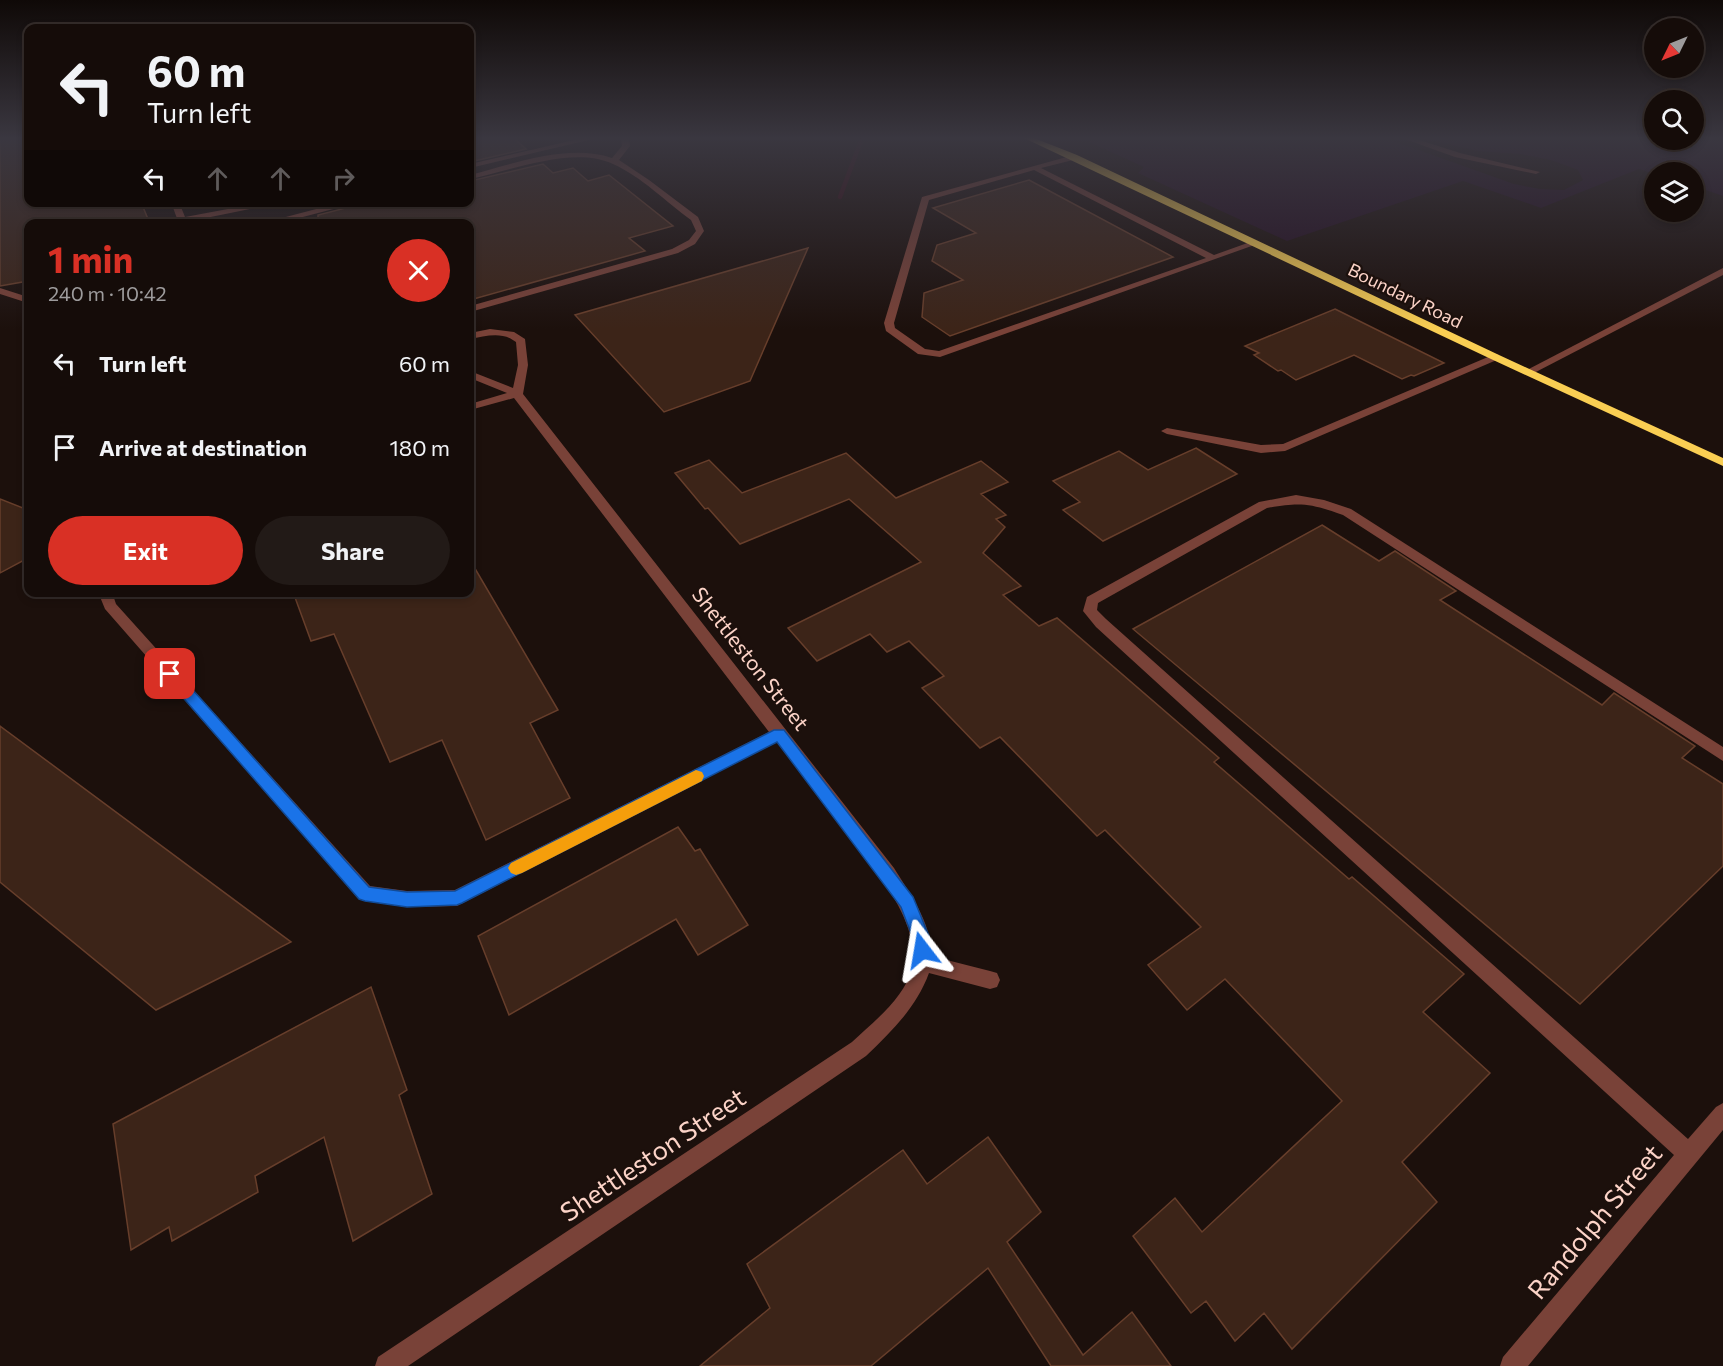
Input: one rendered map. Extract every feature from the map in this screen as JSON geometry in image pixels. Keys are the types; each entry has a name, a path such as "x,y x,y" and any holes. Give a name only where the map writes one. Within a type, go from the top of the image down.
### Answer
{"main road":[{"name":"Boundary Road","path":"1169,202 1495,357 1723,462"}],"street":[{"path":"474,308 675,251 692,242 700,231 695,219 671,202"},
{"path":"925,202 890,323 890,329 922,352 940,354 1256,243"},
{"path":"1102,202 1214,258"},
{"path":"197,219 256,207"},
{"path":"284,219 335,207"},
{"path":"1528,372 1723,271"},
{"path":"0,291 24,299"},
{"path":"474,336 503,332 517,337 521,341 522,364 517,394 474,406"},
{"path":"1167,431 1261,449 1285,447 1495,357"},
{"name":"Shettleston Street","path":"387,1366 859,1049 895,1017 917,985 923,963 921,936 907,902 779,734 517,394 474,376"},
{"path":"1689,1154 1101,623 1090,611 1092,600 1263,505 1296,499 1324,504 1347,512 1723,754"},
{"path":"107,597 110,606 365,893 407,899 457,898 779,734"},
{"path":"923,963 990,980"},
{"name":"Randolph Street","path":"1512,1366 1723,1114"}],"shaded area":[{"path":"1201,202 1402,202 1287,241"},
{"path":"1523,202 1557,202 1541,208"}],"building":[{"path":"0,202 24,202 24,207 143,207 148,219 24,219 24,282 0,286"},
{"path":"474,202 643,202 673,226 629,238 645,251 474,299 474,219 318,219 318,215 349,207 474,207"},
{"path":"954,202 1070,202 1173,257 950,336 922,317 924,293 963,280 932,261 937,245 976,233 933,208"},
{"path":"808,248 750,381 664,412 575,315"},
{"path":"1335,309 1444,363 1402,379 1354,355 1296,380 1254,355 1259,353 1245,346"},
{"path":"1196,448 1237,474 1103,541 1063,510 1080,502 1053,481 1119,451 1148,470"},
{"path":"846,453 896,498 981,461 1008,482 981,494 1006,515 996,519 1005,527 983,553 1021,586 1003,595 1039,626 1057,618 1219,758 1214,762 1349,879 1352,877 1464,974 1423,1012 1490,1073 1402,1162 1437,1202 1292,1349 1264,1313 1235,1341 1206,1301 1191,1313 1133,1236 1175,1198 1202,1232 1342,1101 1225,979 1187,1010 1148,965 1201,927 1105,830 1097,836 1000,737 980,748 922,688 944,676 909,641 887,652 870,634 817,661 788,628 921,562 849,499 740,544 708,508 705,509 675,473 709,460 742,493"},
{"path":"0,499 24,508 24,560 0,573"},
{"path":"1322,525 1379,561 1395,551 1456,591 1440,600 1602,705 1614,693 1695,746 1682,758 1723,784 1723,866 1580,1004 1133,629"},
{"path":"474,567 558,710 530,723 570,798 486,840 442,740 390,762 334,634 311,641 295,597 474,597"},
{"path":"0,726 291,942 156,1010 0,882"},
{"path":"678,827 695,851 700,849 748,925 698,955 676,919 509,1015 478,936"},
{"path":"371,987 407,1090 399,1095 432,1194 353,1241 324,1137 255,1176 258,1192 172,1241 169,1227 131,1250 113,1124"},
{"path":"988,1137 1041,1212 1007,1242 1083,1355 1132,1312 1171,1366 1051,1366 988,1268 871,1366 700,1366 770,1308 747,1264 903,1150 927,1184"}],"slow traffic":[{"path":"516,868 696,776"}],"route":[{"path":"170,674 365,893 407,899 457,898 779,734 888,874 907,902 921,936 922,950"}]}
